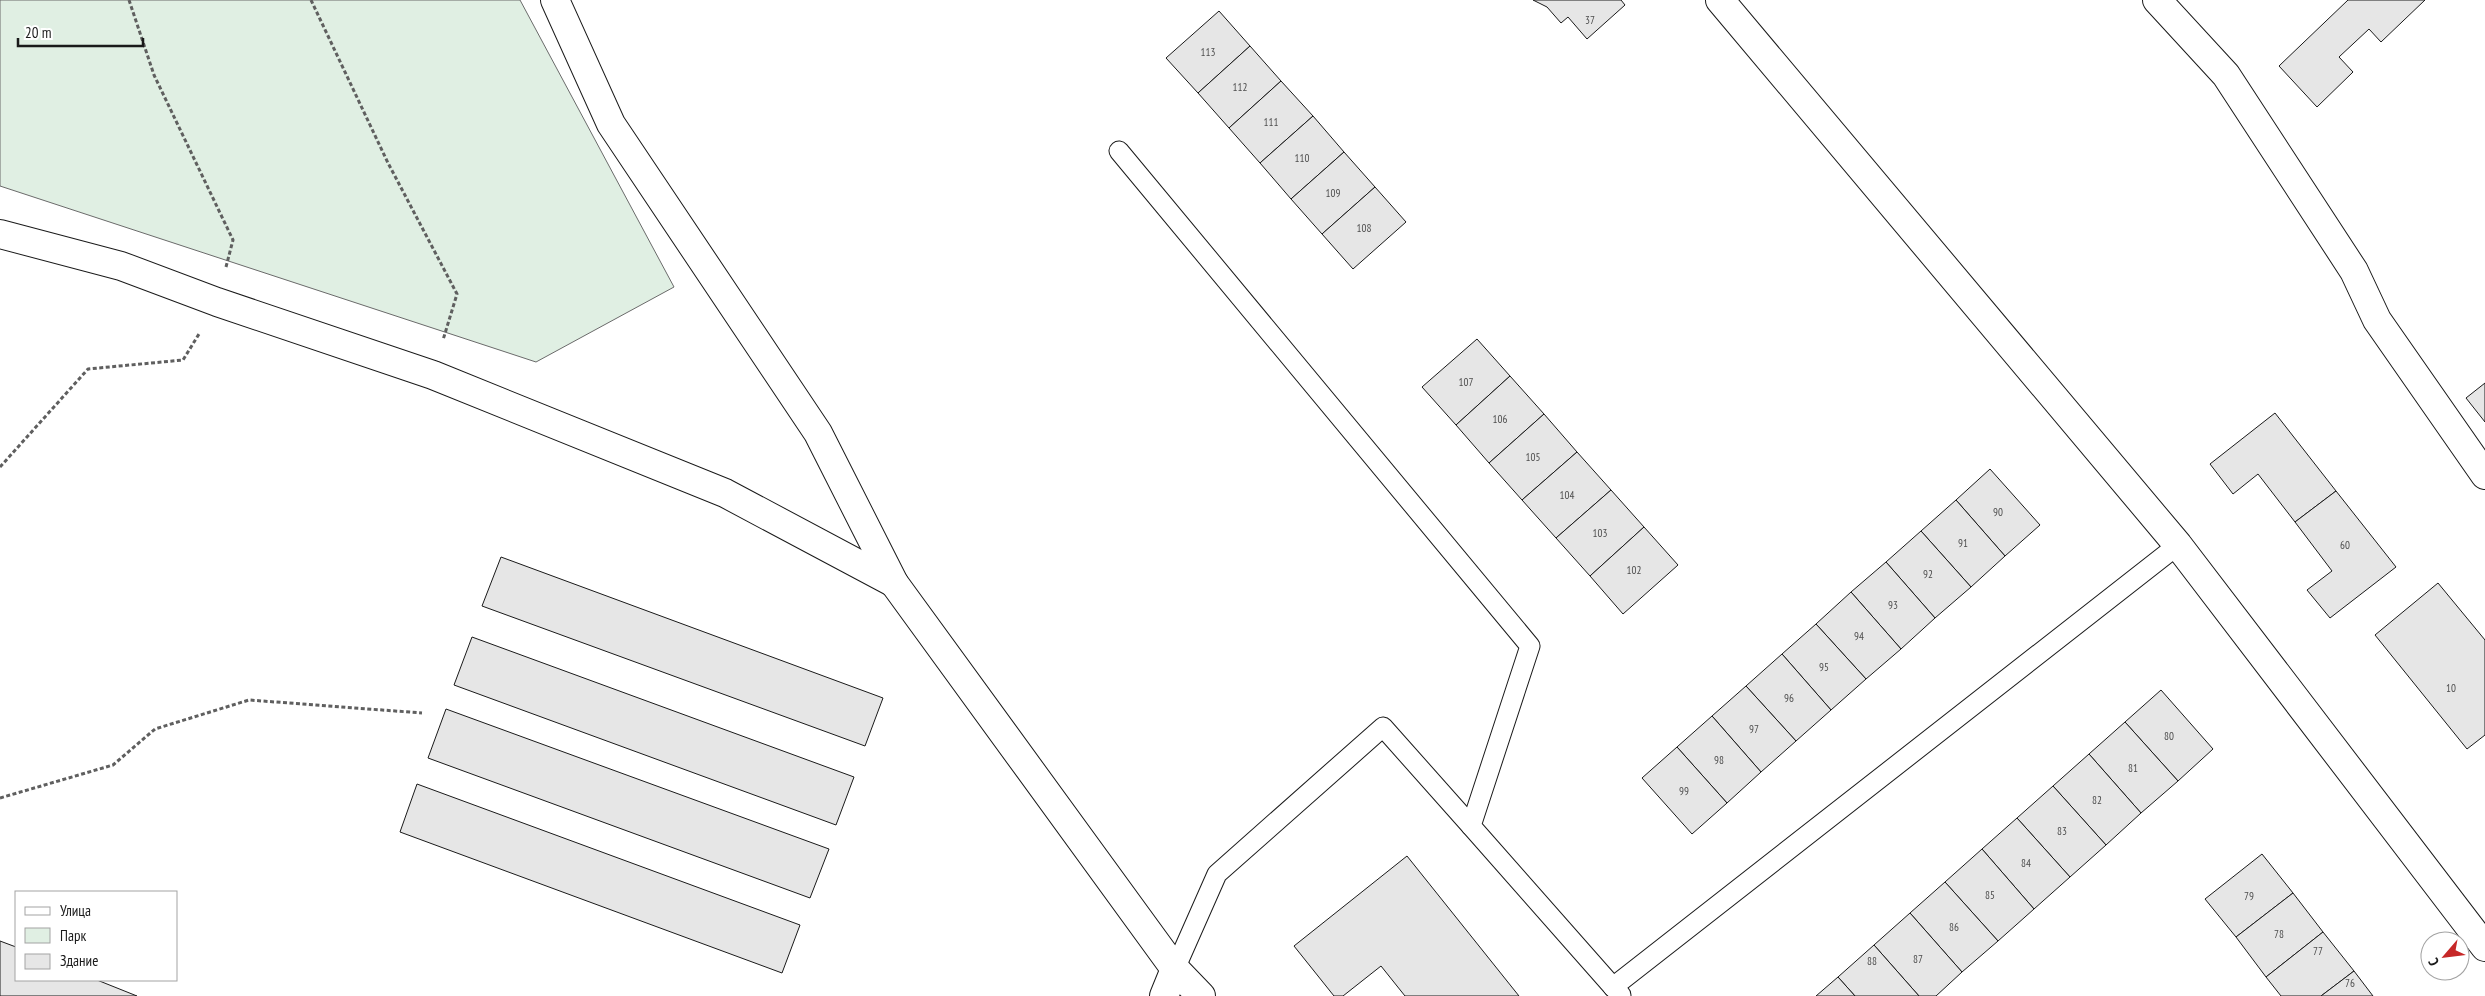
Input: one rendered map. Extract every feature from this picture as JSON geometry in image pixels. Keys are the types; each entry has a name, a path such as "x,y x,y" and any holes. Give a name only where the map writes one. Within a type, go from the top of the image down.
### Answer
{"street":[{"path":"555,0 610,124 818,433 894,583 1175,969 1202,996"},
{"path":"1720,0 2178,544 2485,947"},
{"path":"2157,0 2226,75 2354,271 2377,320 2485,475"},
{"path":"0,234 121,266 218,302 432,374 724,493 894,583"},
{"path":"1164,996 1175,969"}],"lane":[{"path":"1119,151 1530,646 1471,826"},
{"path":"1175,969 1217,874 1383,728 1617,991 2178,544"}],"path":[{"path":"310,0 388,163 457,294 432,374"},
{"path":"0,798 113,765 155,728 249,700 422,713"}],"green space":[{"path":"0,0 520,0 674,287 536,362 0,186"}],"building":[{"path":"1533,0 1621,0 1625,5 1587,39 1568,17 1561,23 1547,7"},
{"path":"2348,0 2425,0 2381,42 2369,29 2339,57 2353,72 2317,107 2279,66"},
{"path":"1219,11 1250,46 1198,93 1166,58"},
{"path":"1250,46 1281,81 1229,128 1198,93"},
{"path":"1281,81 1313,116 1260,163 1229,128"},
{"path":"1313,116 1344,152 1291,199 1260,163"},
{"path":"1344,152 1375,187 1322,234 1291,199"},
{"path":"1375,187 1406,222 1353,269 1322,234"},
{"path":"1477,339 1510,376 1456,425 1422,387"},
{"path":"1510,376 1544,414 1489,463 1456,425"},
{"path":"2485,383 2485,422 2466,398"},
{"path":"2275,413 2336,491 2295,522 2258,474 2233,494 2210,464"},
{"path":"1544,414 1577,452 1522,500 1489,463"},
{"path":"1577,452 1611,490 1556,538 1522,500"},
{"path":"1990,469 2040,525 2005,556 1956,500"},
{"path":"1611,490 1644,527 1590,576 1556,538"},
{"path":"2336,491 2396,567 2330,618 2307,590 2332,571 2295,522"},
{"path":"1956,500 2005,556 1971,587 1921,531"},
{"path":"1644,527 1678,565 1623,614 1590,576"},
{"path":"1921,531 1971,587 1935,618 1886,562"},
{"path":"501,557 883,698 865,746 482,606"},
{"path":"1886,562 1935,618 1901,649 1851,592"},
{"path":"2438,583 2485,640 2485,735 2467,749 2375,635"},
{"path":"1851,592 1901,649 1866,679 1816,624"},
{"path":"1816,624 1866,679 1831,710 1782,654"},
{"path":"472,637 854,777 836,825 454,685"},
{"path":"1782,654 1831,710 1796,741 1746,686"},
{"path":"1746,686 1796,741 1761,772 1712,716"},
{"path":"2161,690 2213,749 2178,781 2125,722"},
{"path":"446,709 829,849 810,898 428,758"},
{"path":"1712,716 1761,772 1727,803 1677,747"},
{"path":"2125,722 2178,781 2141,813 2089,754"},
{"path":"1677,747 1727,803 1692,834 1642,778"},
{"path":"2089,754 2141,813 2106,845 2053,786"},
{"path":"417,784 800,925 782,973 400,832"},
{"path":"2053,786 2106,845 2070,877 2017,818"},
{"path":"2017,818 2070,877 2034,909 1982,849"},
{"path":"1982,849 2034,909 1998,941 1945,882"},
{"path":"2262,854 2293,893 2236,937 2205,899"},
{"path":"1407,856 1519,996 1405,996 1381,966 1343,996 1334,996 1294,946"},
{"path":"1945,882 1998,941 1962,972 1910,913"},
{"path":"2293,893 2323,932 2266,977 2236,937"},
{"path":"1910,913 1962,972 1936,996 1919,996 1874,945"},
{"path":"2323,932 2354,971 2321,996 2281,996 2266,977"},
{"path":"0,941 15,947 15,981 100,981 137,996 0,996"},
{"path":"1874,945 1919,996 1855,996 1838,977"},
{"path":"2354,971 2373,996 2321,996"},
{"path":"1838,977 1855,996 1816,996"}]}
